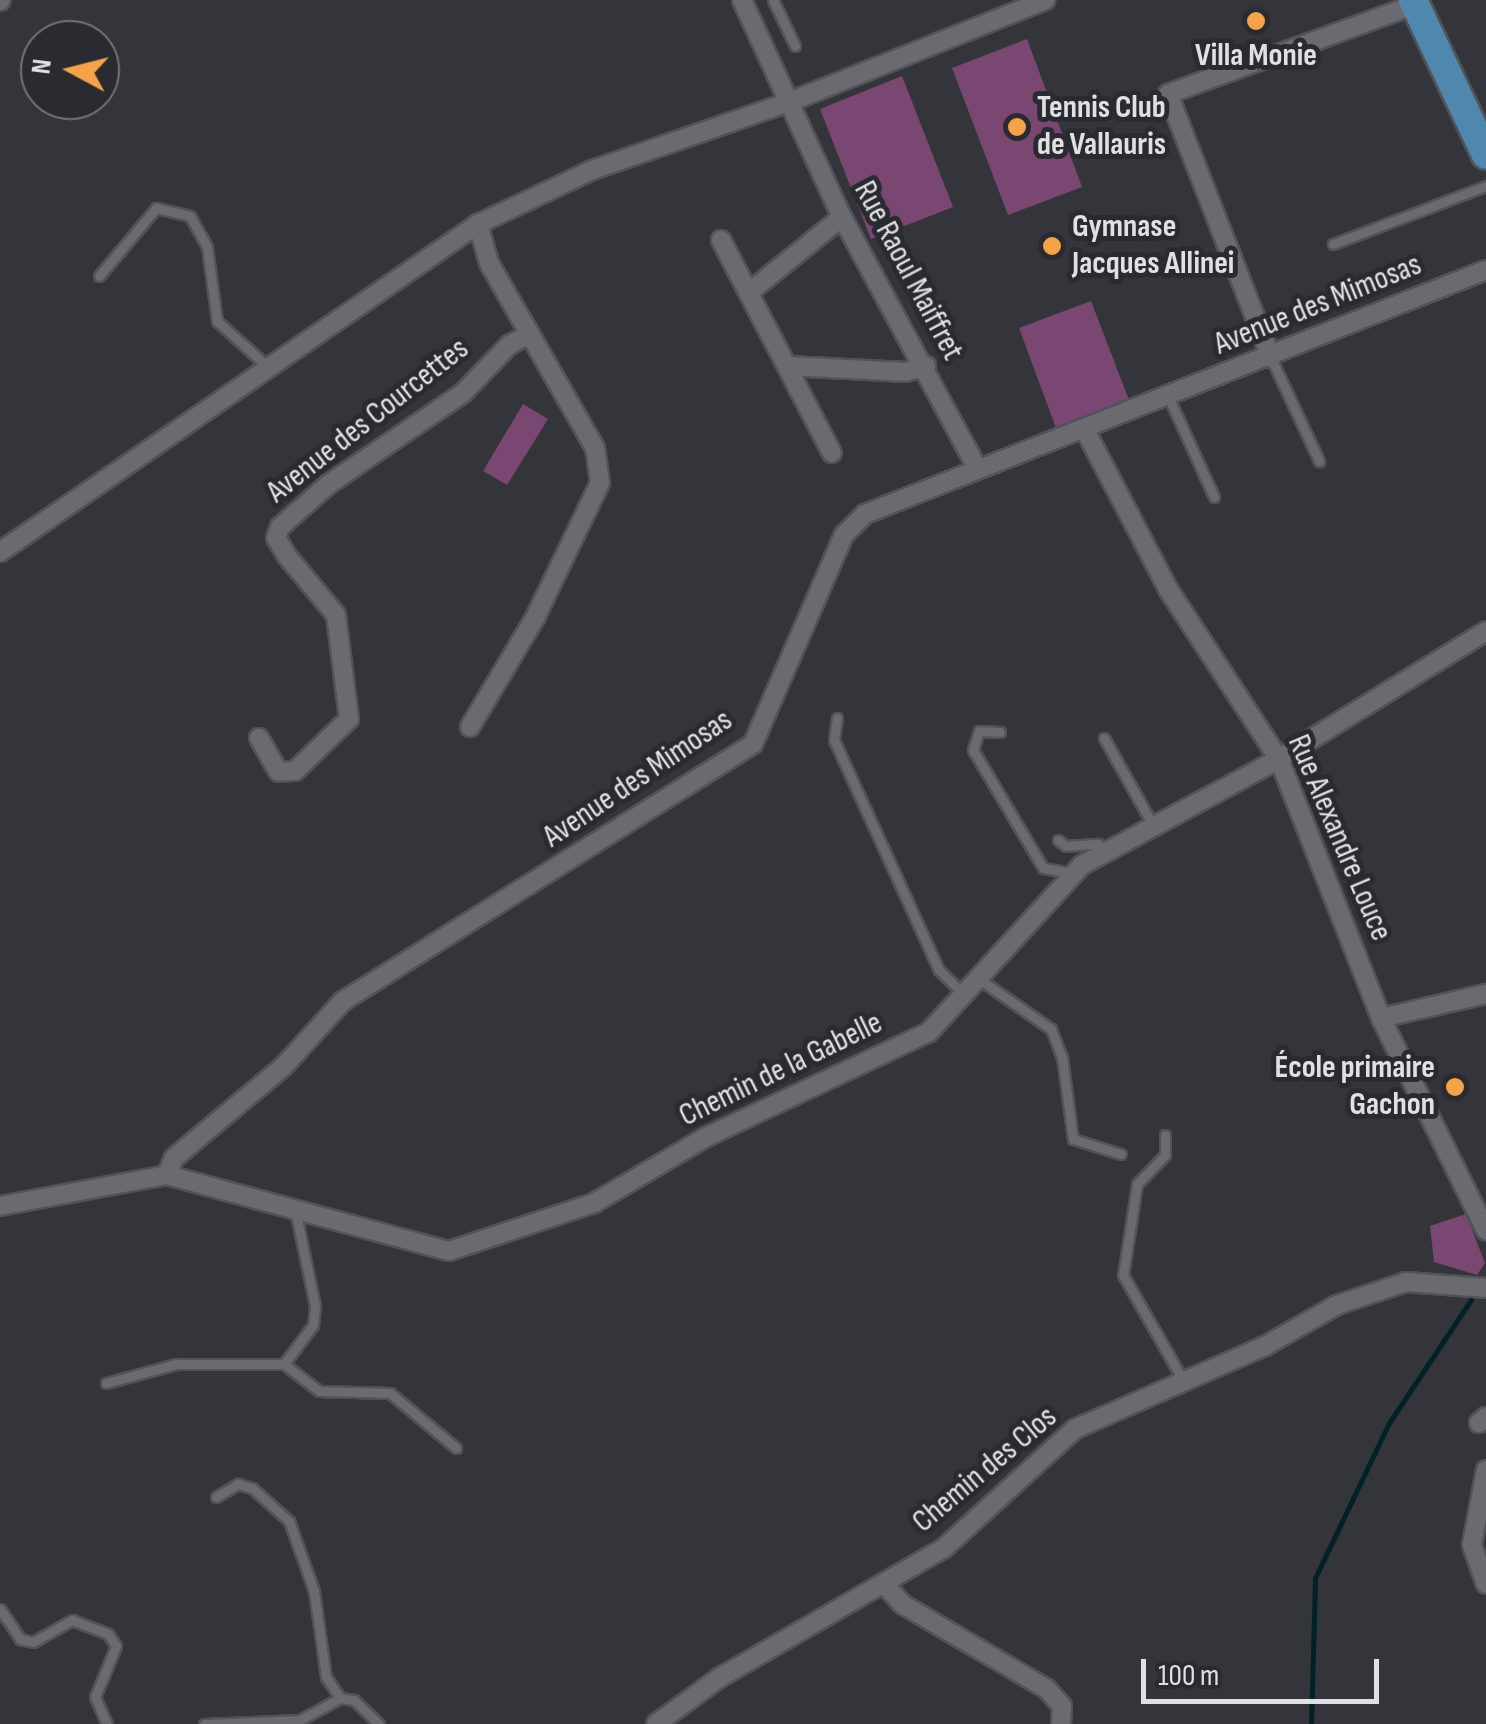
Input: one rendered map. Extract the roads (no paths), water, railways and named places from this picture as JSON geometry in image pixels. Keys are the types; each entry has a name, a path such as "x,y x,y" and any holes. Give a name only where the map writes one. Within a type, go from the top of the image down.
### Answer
{"main road":[{"path":"1414,2 1486,155"}],"street":[{"name":"Rue Raoul Maiffret","path":"742,0 842,218 926,366 977,468"},
{"path":"0,552 478,224 592,170 789,102 1044,0"},
{"path":"1271,358 1168,94 1414,2"},
{"path":"752,290 842,218"},
{"path":"470,727 535,618 600,483 595,448 490,263 478,224"},
{"path":"721,240 752,290 832,453"},
{"name":"Avenue des Mimosas","path":"167,1174 174,1158 284,1066 343,1002 753,744 844,535 866,514 977,468 1271,358 1486,270"},
{"name":"Avenue des Courcettes","path":"259,738 278,772 295,771 349,719 336,615 276,538 280,526 318,492 463,393 508,345 528,335"},
{"path":"789,366 906,372 926,366"},
{"name":"Rue Alexandre Louce","path":"1085,430 1168,589 1279,759 1381,1018 1486,1230"},
{"name":"Chemin de la Gabelle","path":"0,1206 167,1174 296,1206 426,1248 467,1248 594,1203 722,1129 929,1032 1072,873 1279,759 1486,631"},
{"path":"1381,1018 1486,994"},
{"name":"Chemin des Clos","path":"656,1724 719,1678 886,1586 944,1548 1075,1429 1266,1346 1305,1318 1406,1282 1486,1288"},
{"path":"1486,1470 1479,1544 1486,1584"},
{"path":"886,1586 902,1604 1047,1690 1062,1706 1061,1724"}],"lane":[{"path":"772,0 795,46"},
{"path":"1334,244 1486,186"},
{"path":"99,276 156,208 190,216 206,247 217,321 269,368"},
{"path":"1271,358 1319,462"},
{"path":"1168,396 1214,497"},
{"path":"837,718 834,740 939,970 965,995"},
{"path":"1000,732 979,731 973,750 1043,868 1072,873"},
{"path":"1104,738 1154,827"},
{"path":"1058,840 1066,846 1098,844 1105,852"},
{"path":"979,979 1051,1029 1062,1057 1073,1139 1080,1147 1121,1154"},
{"path":"1165,1135 1166,1156 1137,1184 1123,1275 1183,1380"},
{"path":"284,1364 313,1325 315,1306 296,1206"},
{"path":"106,1383 176,1364 284,1364 319,1391 390,1393 456,1448"},
{"path":"216,1497 238,1484 252,1488 289,1520 314,1591 326,1677 340,1698"},
{"path":"0,1609 20,1639 33,1642 72,1620 108,1634 116,1646 95,1697 107,1724"},
{"path":"204,1724 300,1720 340,1698 354,1700 379,1724"}],"waterway":[{"path":"1311,1724 1315,1578 1389,1423 1472,1298"}],"place":[{"name":"Villa Monie","path":"1256,21"},
{"name":"Tennis Club de Vallauris","path":"1017,127"},
{"name":"Gymnase Jacques Allinei","path":"1052,246"},
{"name":"École primaire Gachon","path":"1455,1087"}]}
